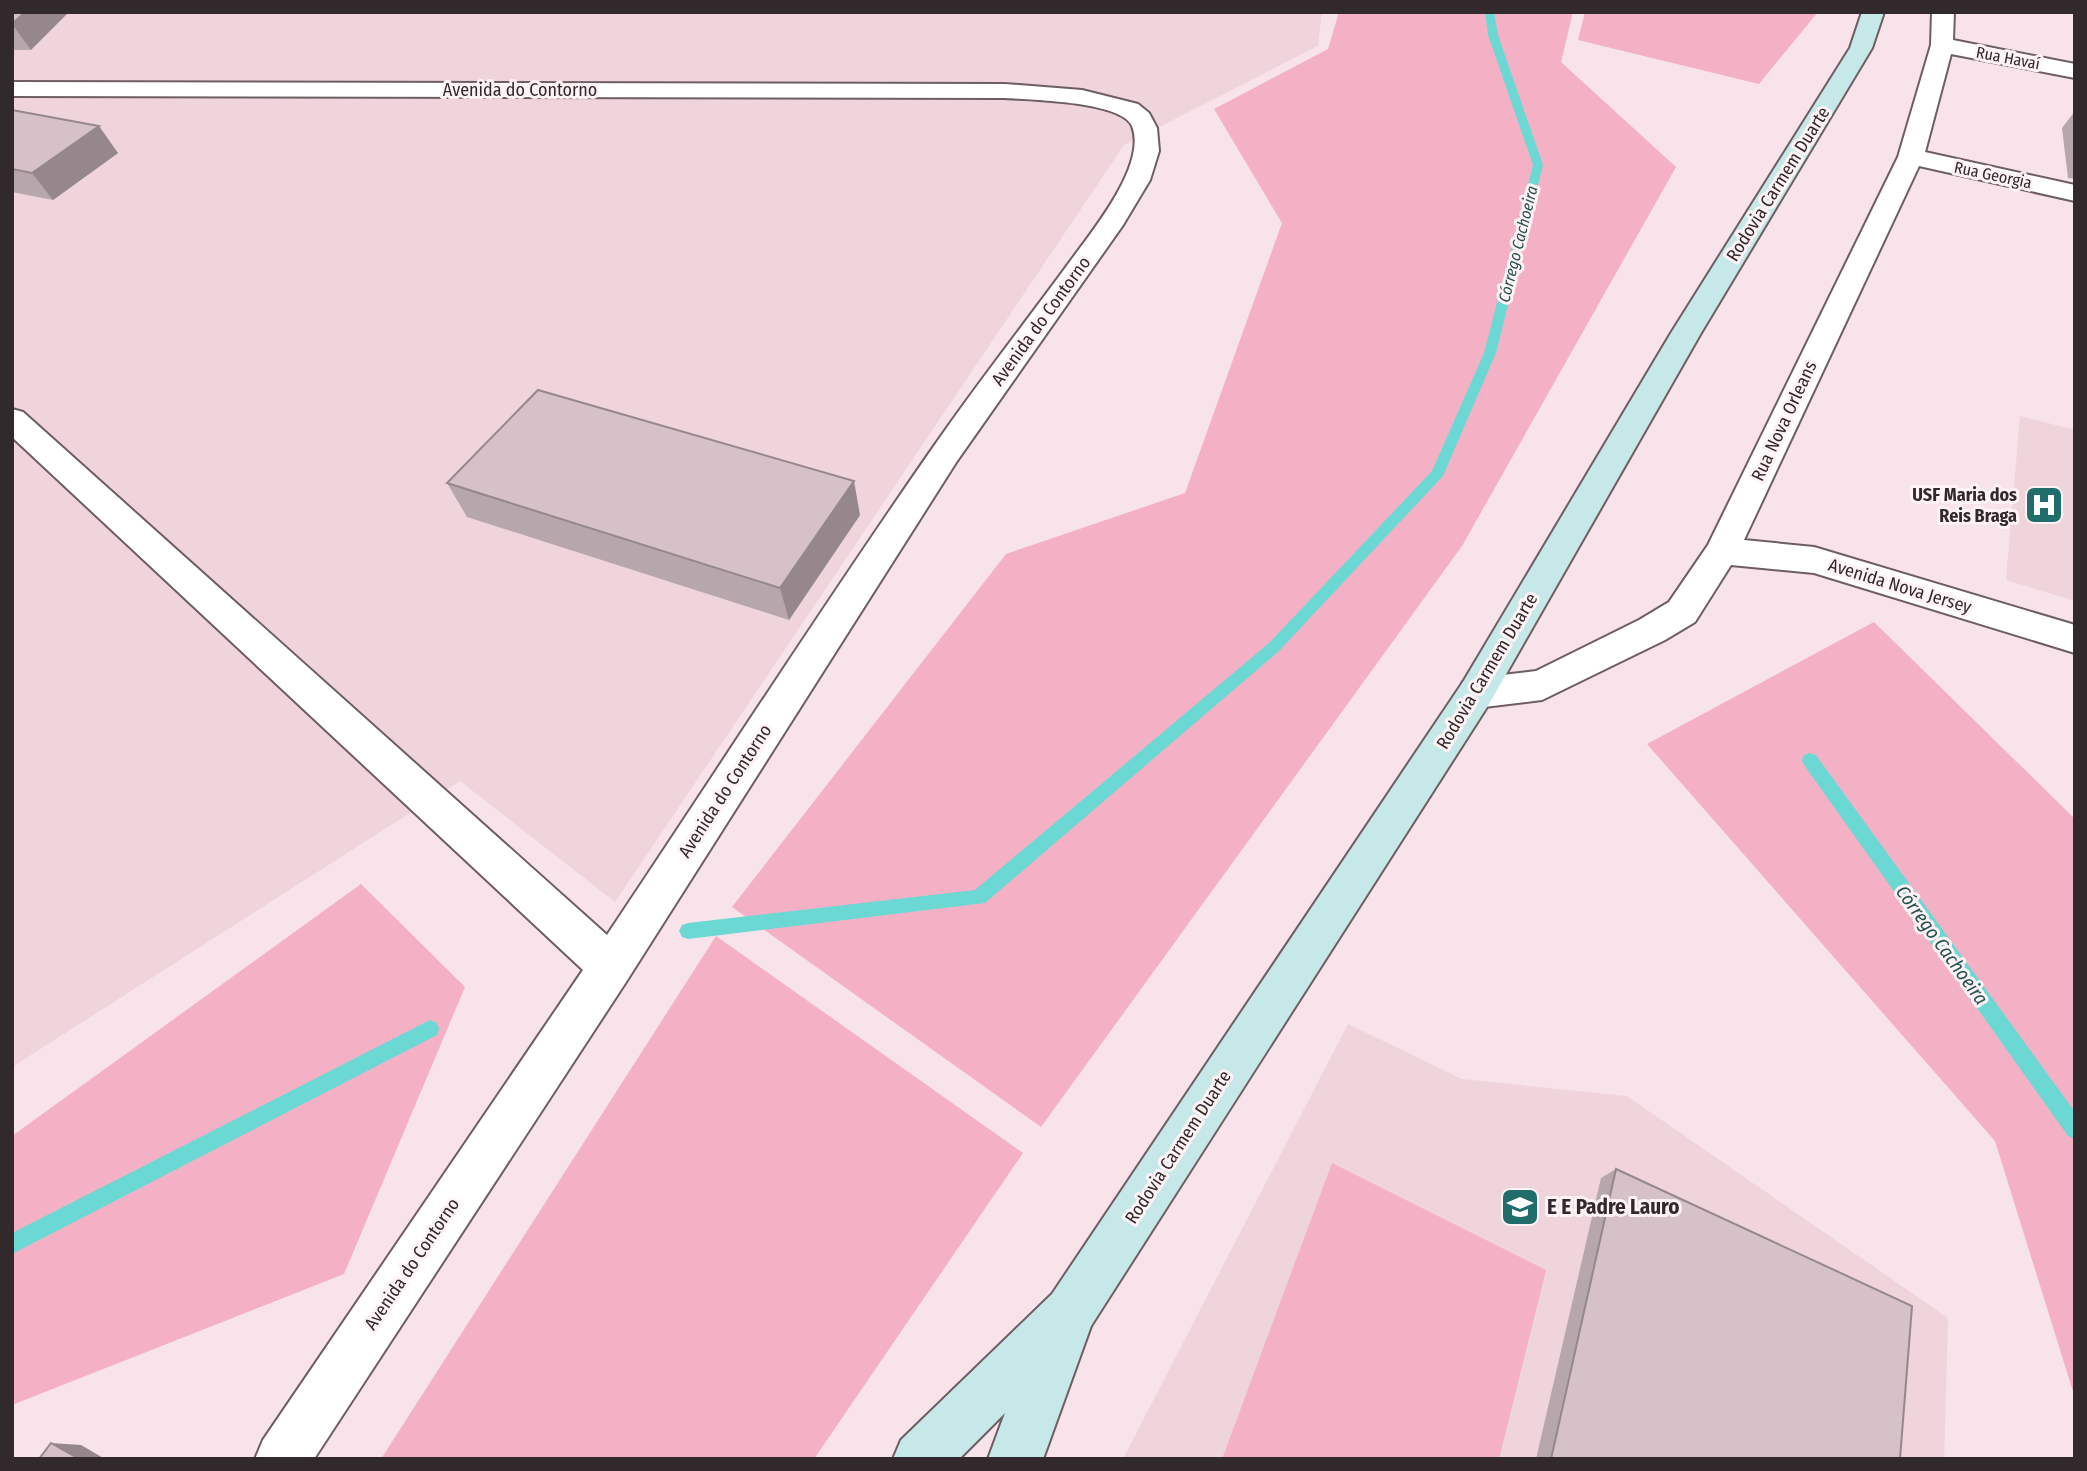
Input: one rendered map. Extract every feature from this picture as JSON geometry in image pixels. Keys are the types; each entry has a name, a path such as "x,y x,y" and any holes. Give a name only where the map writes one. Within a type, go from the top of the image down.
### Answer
{"street":[{"name":"Rodovia Carmem Duarte","path":"920,1459 1070,1312 1476,693 1686,333 1861,48 1873,12"},
{"name":"Rua Nova Orleans","path":"1476,693 1542,685 1653,630 1682,612 1722,551 1911,157 1942,45 1943,12"},
{"name":"Rua Havaí","path":"1942,45 2075,71"},
{"name":"Avenida do Contorno","path":"12,89 1005,91 1101,100 1129,109 1140,118 1145,128 1146,151 1137,180 1110,225 946,453 611,967 282,1459"},
{"name":"Rua Georgia","path":"1911,157 2075,193"},
{"path":"12,419 611,967"},
{"name":"Avenida Nova Jersey","path":"1722,551 1814,560 2075,639"},
{"name":"Rodovia Carmem Duarte","path":"1015,1459 1070,1312"}],"shaded area":[{"path":"12,12 1322,12 1318,46 1124,145 615,902 460,781 12,1067"},
{"path":"1339,12 1573,12 1561,62 1676,167 1462,546 1041,1127 732,907 1006,554 1185,493 1282,223 1214,109 1328,49"},
{"path":"1585,12 1818,12 1759,84 1578,40"},
{"name":"USF Maria dos Reis Braga","path":"2020,416 2075,430 2075,601 2006,580"},
{"path":"1874,622 2075,819 2075,1398 1995,1141 1647,744"},
{"path":"361,884 465,987 344,1274 12,1405 12,1136"},
{"path":"716,936 1023,1153 814,1459 381,1459"},
{"name":"E E Padre Lauro","path":"1348,1024 1462,1079 1627,1096 1948,1318 1944,1459 1123,1459"},
{"path":"1332,1163 1546,1270 1499,1459 1222,1459"}],"building":[{"path":"12,12 25,12 12,24"},
{"path":"12,110 99,126 32,173 12,169"},
{"path":"538,390 854,481 780,588 447,483"},
{"path":"1616,1169 1912,1306 1900,1459 1551,1459"},
{"path":"51,1443 79,1459 39,1459"}],"waterway":[{"path":"688,931 979,897 1274,647 1438,473 1490,353 1538,165 1493,35 1489,12"},
{"name":"Córrego Cachoeira","path":"1810,760 2075,1129"},
{"path":"12,1244 430,1029"}],"place":[{"name":"USF Maria dos Reis Braga","path":"2044,505"},
{"name":"E E Padre Lauro","path":"1520,1207"}]}
